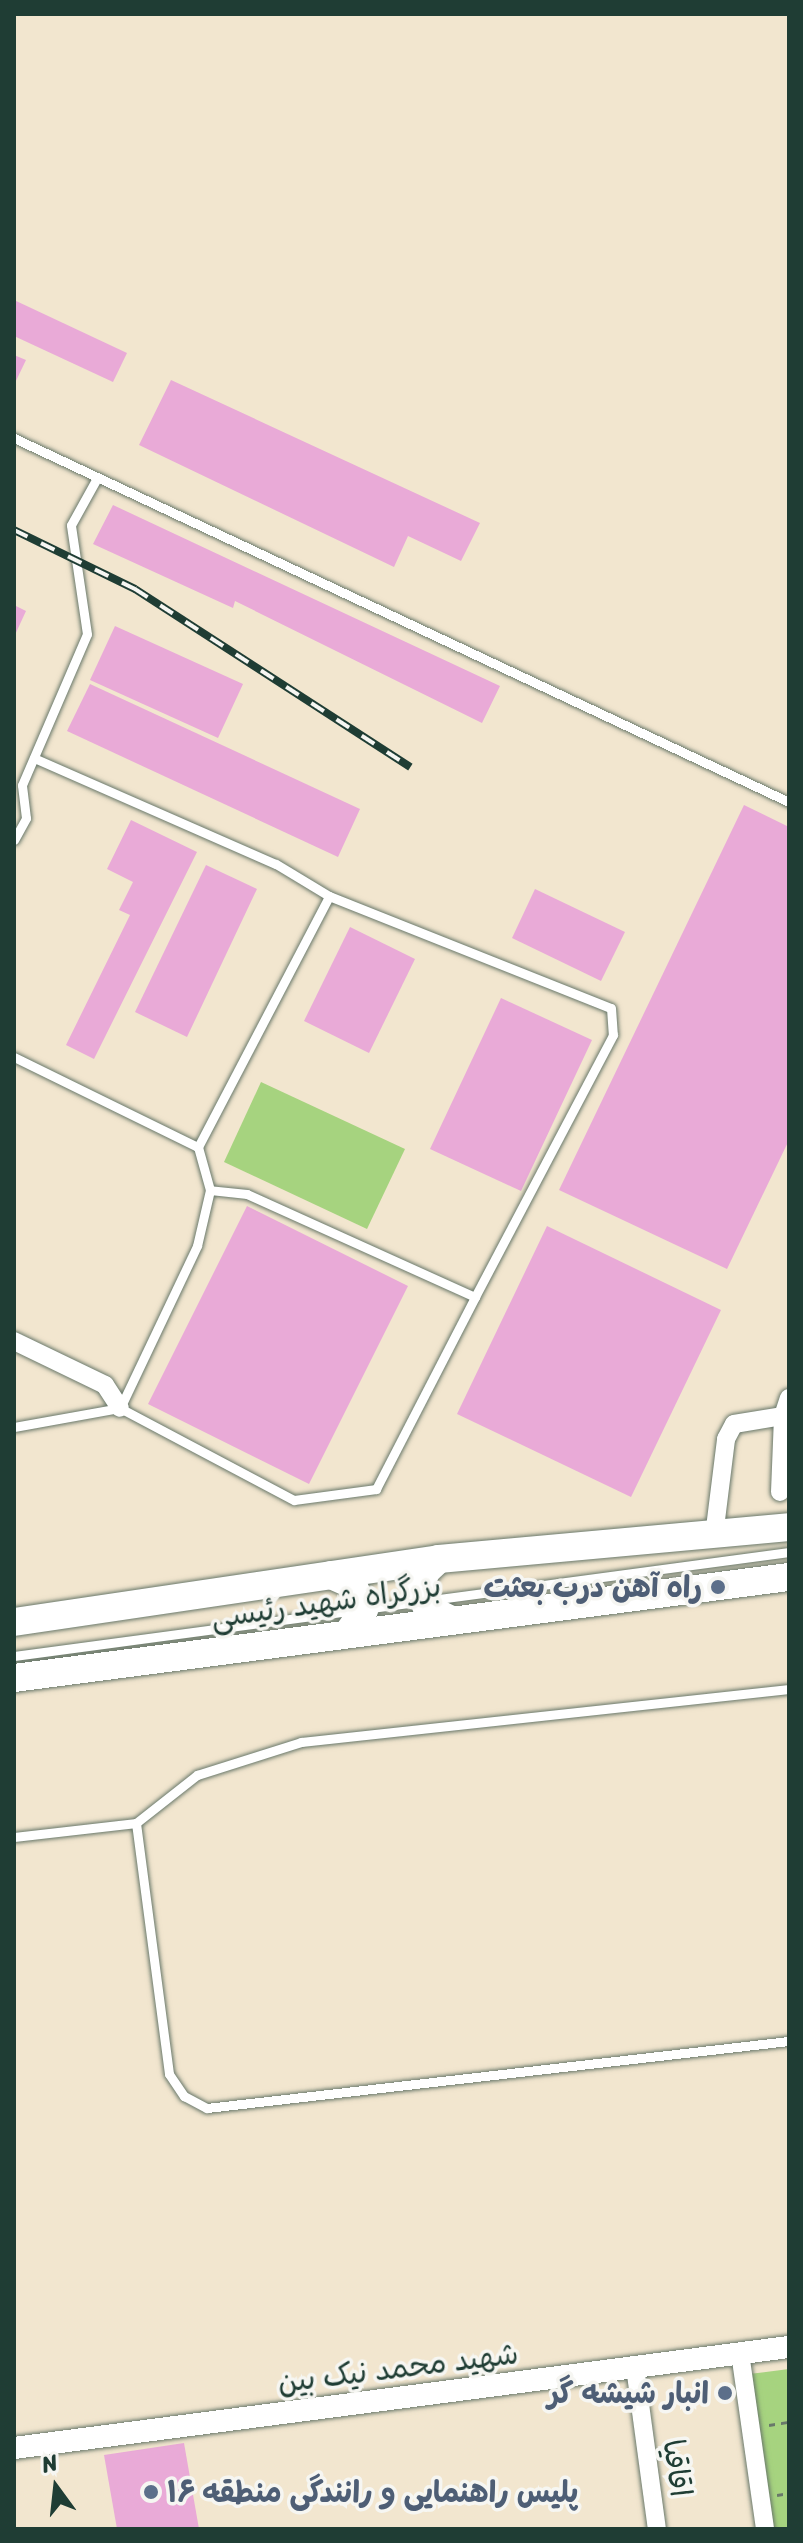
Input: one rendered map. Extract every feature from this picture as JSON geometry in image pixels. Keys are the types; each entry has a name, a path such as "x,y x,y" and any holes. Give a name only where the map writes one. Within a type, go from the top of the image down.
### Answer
{"highway":[{"name":"بزرگراه شهید رئیسی","path":"14,1622 439,1559 789,1527"},
{"path":"439,1559 426,1571 419,1590 427,1608 452,1620"},
{"path":"331,1575 353,1585 364,1610 348,1633"},
{"name":"بزرگراه شهید رئیسی","path":"14,1678 789,1577"}],"street":[{"path":"14,1341 105,1385 120,1408"},
{"path":"780,1492 789,1398"},
{"path":"714,1536 726,1439 734,1424 786,1417"},
{"name":"شهید محمد نیک بین","path":"14,2448 789,2347"},
{"path":"740,2353 765,2529"},
{"name":"اقاقیا","path":"635,2367 657,2529"}],"lane":[{"path":"14,438 789,802"},
{"path":"14,840 26,818 22,785 87,634 71,525 97,478"},
{"path":"14,1427 120,1408 294,1500 376,1489 613,1035 611,1008 329,896 276,864 34,758"},
{"path":"120,1408 197,1246 210,1190 198,1147 329,896"},
{"path":"14,1057 198,1147"},
{"path":"210,1190 247,1194 475,1297"},
{"path":"14,1656 789,1552"},
{"path":"14,1837 136,1823 197,1775 301,1742 789,1689"},
{"path":"136,1823 169,2074 184,2096 207,2108 789,2041"}],"path":[{"path":"756,2427 789,2422"}],"green space":[{"path":"261,1082 405,1149 367,1229 224,1162"},
{"path":"789,2369 789,2529 771,2529 749,2374"}],"building":[{"path":"14,300 127,353 113,382 14,336"},
{"path":"14,355 26,360 14,385"},
{"path":"171,380 480,523 461,561 408,536 394,567 139,445"},
{"path":"113,505 500,686 482,723 235,601 233,608 93,544"},
{"path":"14,605 26,611 14,637"},
{"path":"115,626 243,684 218,738 90,680"},
{"path":"90,684 360,809 338,857 67,731"},
{"path":"744,805 789,827 789,1140 727,1269 559,1190"},
{"path":"131,820 197,852 94,1059 66,1045 130,915 119,910 133,882 107,869"},
{"path":"206,865 257,889 187,1037 135,1012"},
{"path":"535,889 625,932 601,981 512,938"},
{"path":"350,927 415,959 369,1053 304,1021"},
{"path":"501,998 592,1040 521,1191 430,1149"},
{"path":"247,1206 408,1286 309,1484 148,1404"},
{"path":"547,1226 721,1310 631,1497 457,1414"},
{"name":"پلیس راهنمایی و رانندگی منطقه ۱۶","path":"184,2443 199,2529 117,2529 104,2455"}],"railway":[{"path":"14,530 135,589 410,767"}],"place":[{"name":"راه آهن درب بعثت","path":"718,1587"},
{"name":"انبار شیشه گر","path":"725,2393"},
{"name":"پلیس راهنمایی و رانندگی منطقه ۱۶","path":"151,2492"}]}
